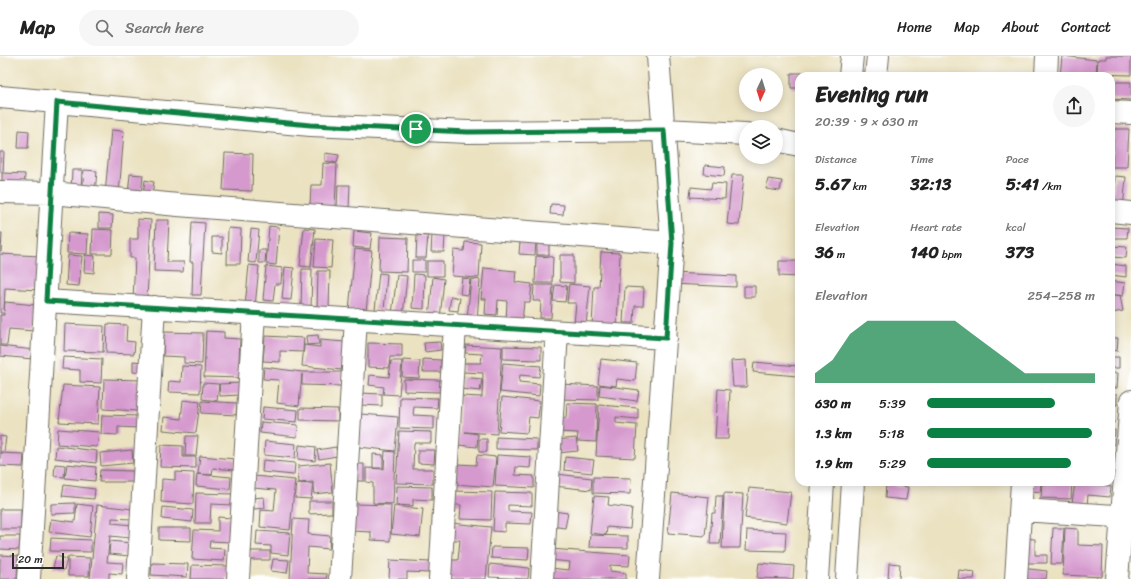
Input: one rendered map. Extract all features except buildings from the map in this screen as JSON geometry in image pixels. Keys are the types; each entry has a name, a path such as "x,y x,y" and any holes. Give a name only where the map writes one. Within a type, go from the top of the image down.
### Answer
{"street":[{"path":"648,579 672,243 658,56"},
{"path":"850,72 852,56"},
{"path":"876,72 878,56"},
{"path":"1046,72 1047,56"},
{"path":"0,97 311,125 468,132 664,130 739,134"},
{"path":"29,579 57,102"},
{"path":"1115,112 1131,113"},
{"path":"783,142 795,144"},
{"path":"0,192 52,193 178,205 672,243"},
{"path":"1115,211 1131,213"},
{"path":"46,301 666,338"},
{"path":"138,579 154,307"},
{"path":"238,579 254,313"},
{"path":"340,579 356,319"},
{"path":"440,579 455,325"},
{"path":"542,579 556,332"},
{"path":"1117,579 1126,517 1131,401"},
{"path":"817,579 823,486"},
{"path":"847,579 853,486"},
{"path":"1016,579 1022,486"},
{"path":"1021,510 1126,517"}],"route":[{"path":"57,102 311,125 416,129 468,132 664,130 672,243 666,338 46,301 57,102"}]}
